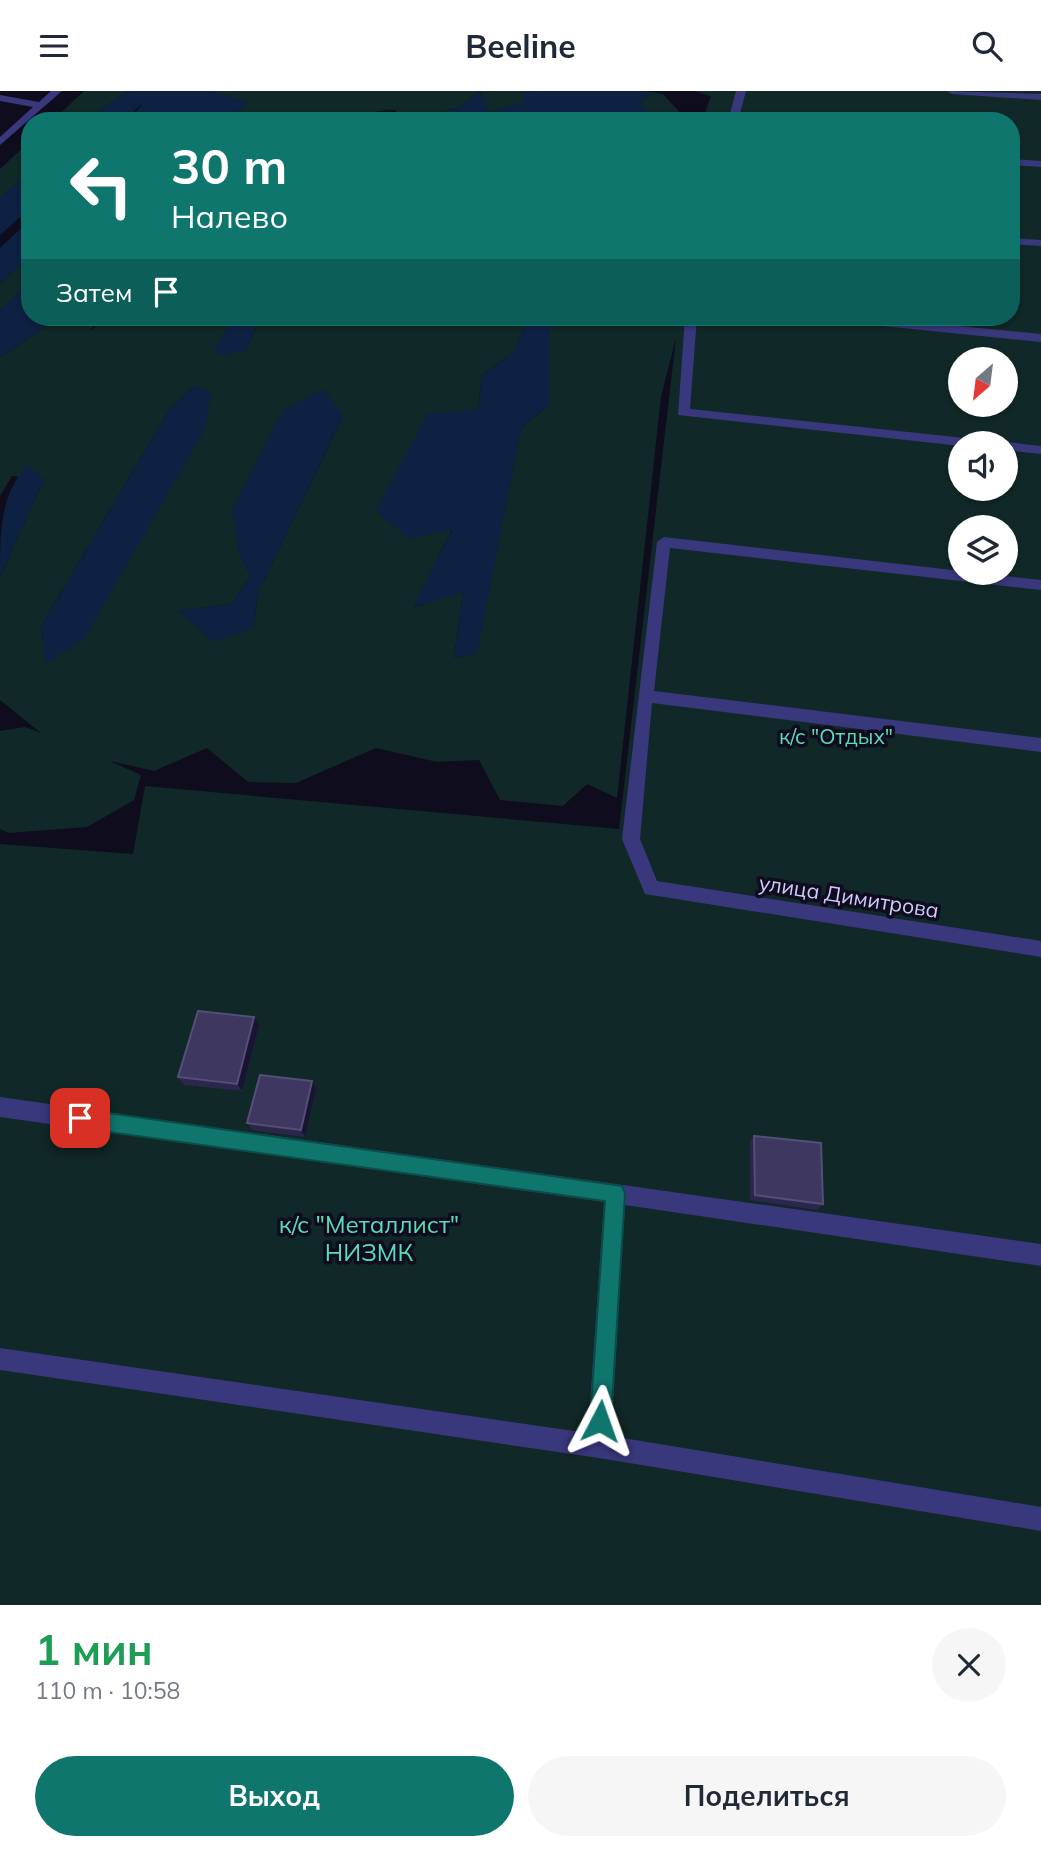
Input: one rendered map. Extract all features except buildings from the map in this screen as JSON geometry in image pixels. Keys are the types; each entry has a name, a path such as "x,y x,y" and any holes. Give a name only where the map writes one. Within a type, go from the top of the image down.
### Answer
{"street":[{"path":"32,112 57,91"},
{"path":"735,112 741,91"},
{"path":"952,91 1041,97"},
{"path":"0,98 39,105"},
{"path":"0,142 21,122"},
{"path":"1020,163 1041,164"},
{"path":"1020,242 1041,243"},
{"path":"690,326 683,412 948,440"},
{"path":"923,326 1041,338"},
{"path":"1018,447 1041,450"},
{"path":"1041,585 664,542 645,696 1041,745"},
{"name":"улица Димитрова","path":"645,696 631,839 651,888 1041,949"},
{"path":"0,1107 1041,1255"},
{"path":"599,1446 615,1193"},
{"path":"0,1359 599,1446 1041,1519"}],"green space":[{"path":"84,91 128,91 98,112 62,112"},
{"path":"210,91 480,91 458,108 443,112 239,112 246,102"},
{"path":"480,91 522,91 525,101 489,112"},
{"path":"645,91 663,94 679,112 645,112 640,103 651,93"},
{"path":"694,91 1041,91 1041,1605 0,1605 0,844 133,854 145,786 619,829 676,338 661,397 617,798 587,784 563,806 500,800 479,760 437,762 376,748 296,783 248,782 207,748 154,771 110,761 141,775 134,800 87,827 9,833 0,829 0,731 25,727 41,733 0,700 0,577 44,479 12,476 0,496 0,358 45,326 93,326 89,332 97,326 230,326 215,347 246,351 256,326 525,326 515,351 482,375 478,409 452,529 414,607 463,591 454,658 476,653 521,428 550,404 550,326 1020,326 1020,112 705,112 711,96","holes":["194,386 46,663 41,626 170,409","343,416 258,593 253,628 180,611 231,604 251,576 239,554"]},
{"path":"21,149 21,180 0,199 0,169"},
{"path":"21,264 21,291 0,311 0,284"}],"water":[{"path":"128,91 210,91 247,102 240,112 136,112 144,102 133,112 98,112"},
{"path":"480,91 489,112 443,112 458,108"},
{"path":"522,91 652,93 640,103 646,112 492,112 524,101"},
{"path":"21,180 21,216 0,235 0,199"},
{"path":"21,228 21,264 0,284 0,248"},
{"path":"21,291 21,326 45,326 0,358 0,311"},
{"path":"230,326 256,326 246,351 221,355 214,348"},
{"path":"525,326 550,326 550,404 521,428 477,653 454,658 463,592 413,607 452,530 409,539 376,511 427,414 478,409 482,375 515,351"},
{"path":"194,386 211,392 205,429 84,639 46,664 41,626 170,409"},
{"path":"324,389 343,416 258,593 253,628 213,642 179,611 231,604 251,576 239,554 232,509 283,410"},
{"path":"28,465 44,479 0,577 1,529 7,501 19,476"}],"route":[{"path":"80,1118 615,1193 600,1421"}],"park label":[{"name":"к/с \"Отдых\"","path":"836,736"},
{"name":"к/с \"Металлист\" НИЗМК","path":"369,1238"}]}
